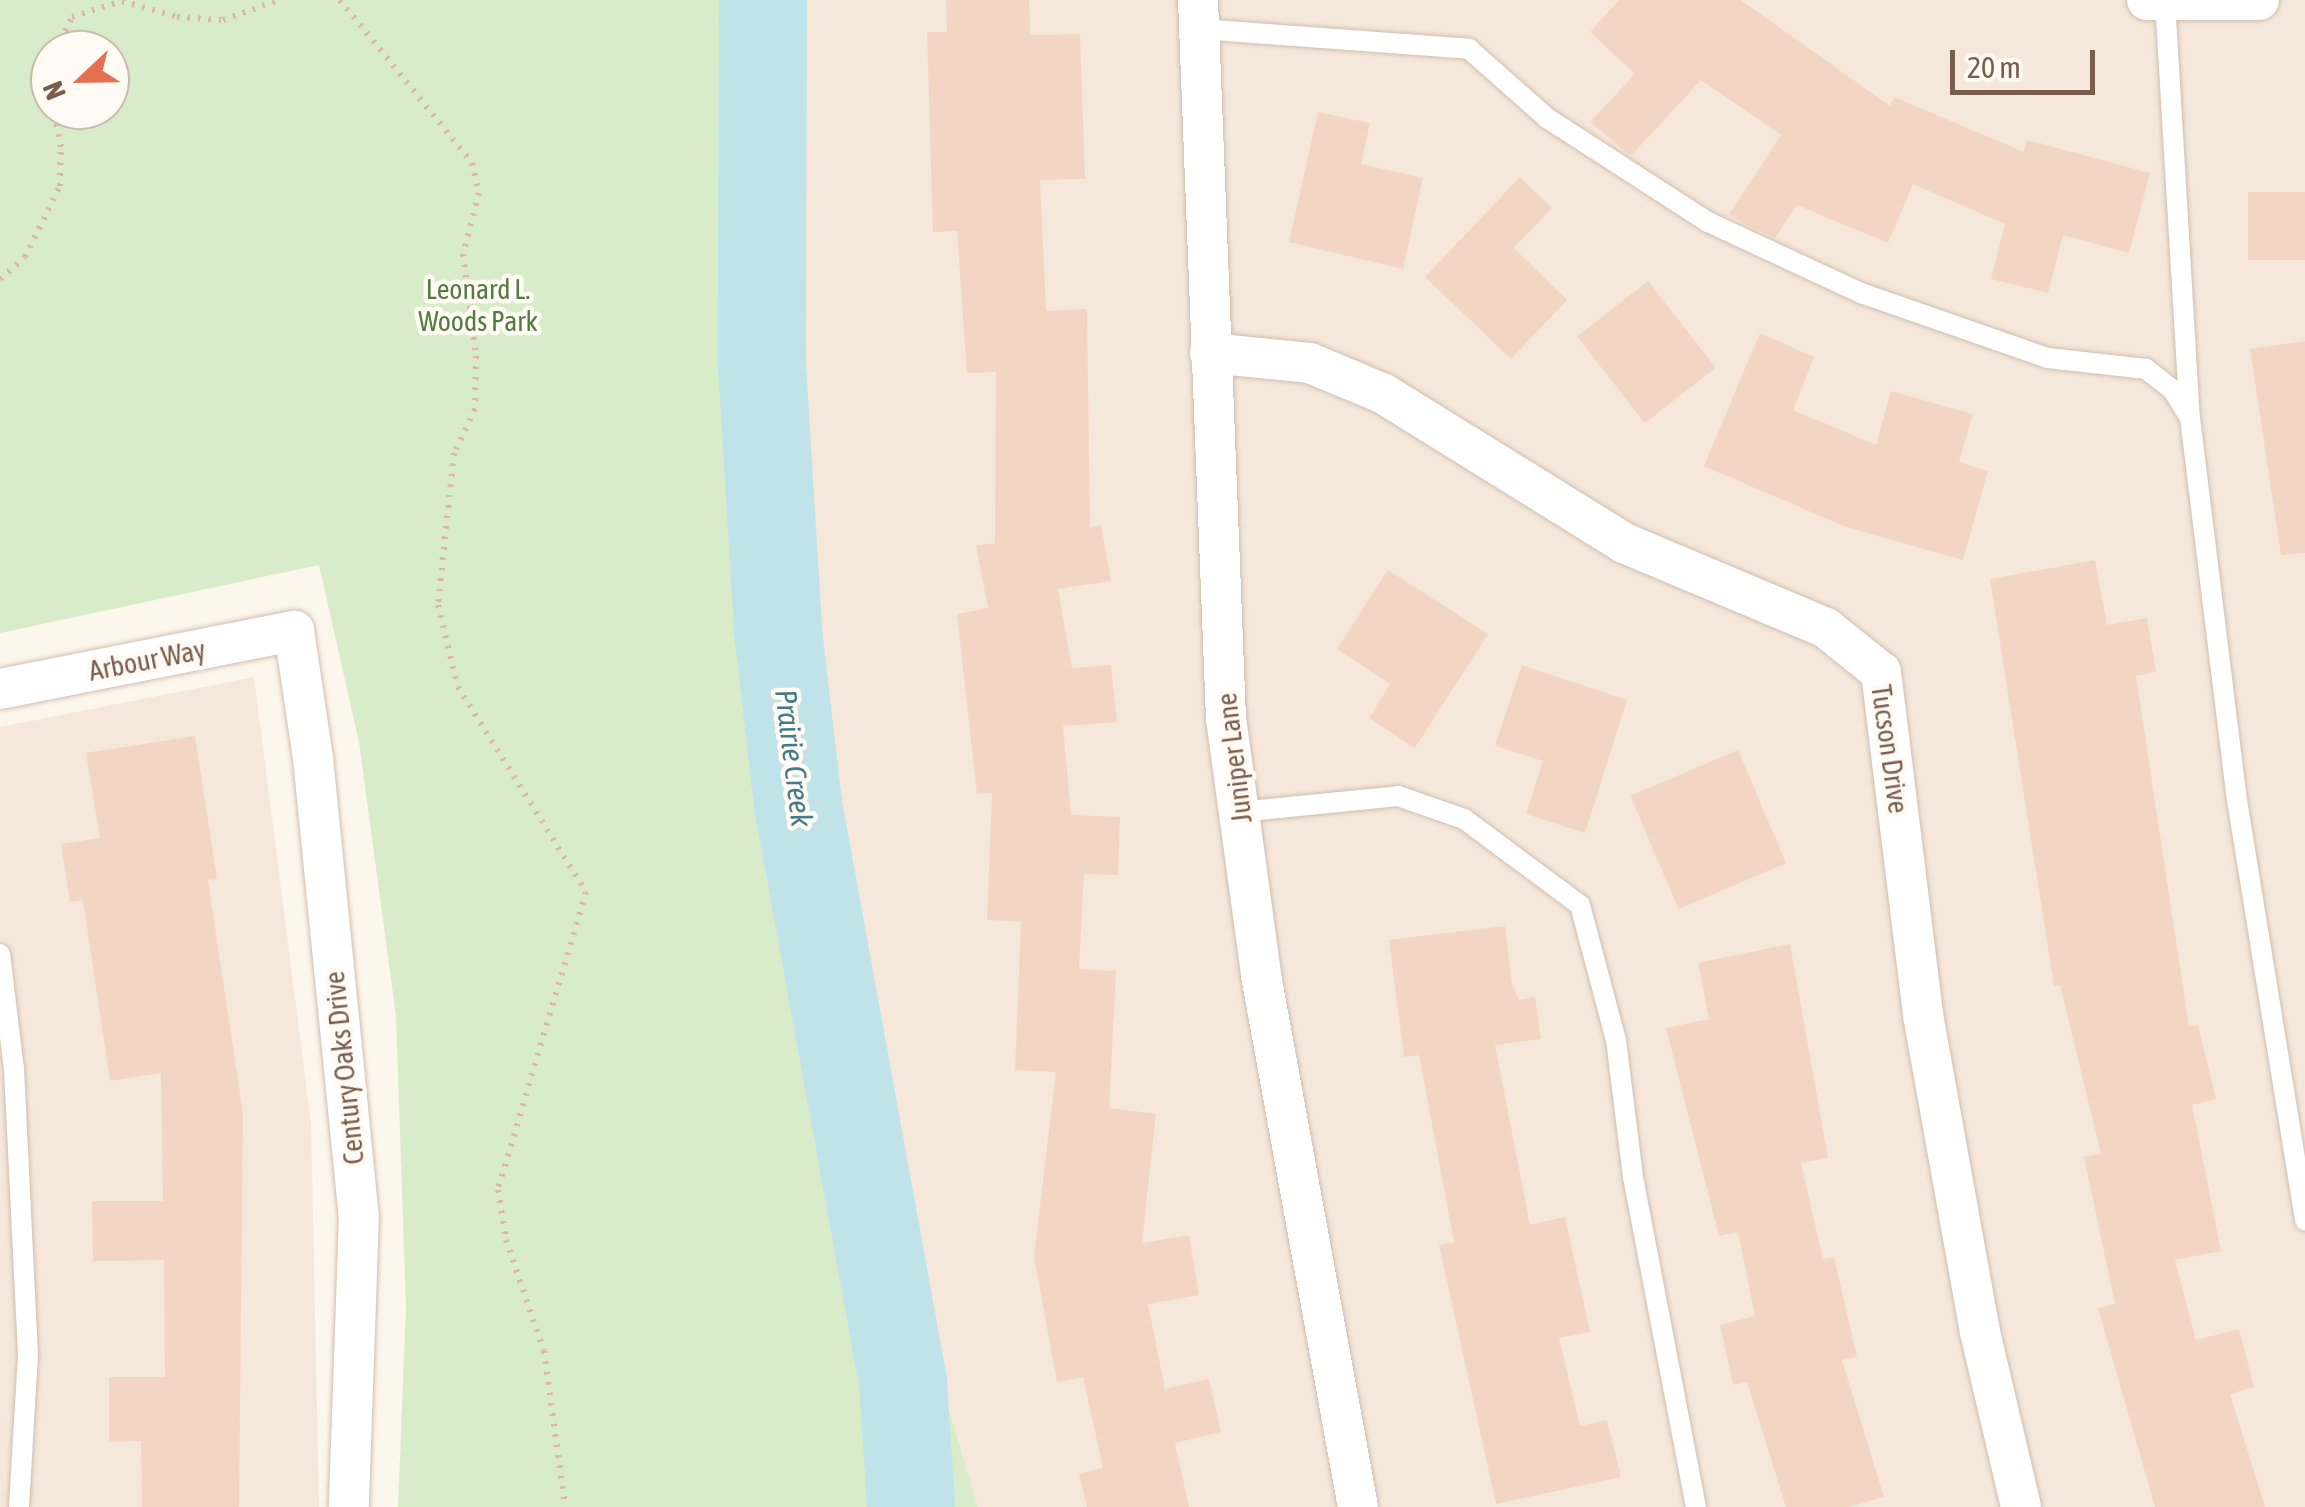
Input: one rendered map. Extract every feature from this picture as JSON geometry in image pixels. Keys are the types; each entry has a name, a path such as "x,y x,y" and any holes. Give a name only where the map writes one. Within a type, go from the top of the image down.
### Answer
{"street":[{"path":"2159,1 2259,0"},
{"name":"Juniper Lane","path":"1198,14 1226,718 1303,1219 1358,1507"},
{"name":"Tucson Drive","path":"1210,352 1310,362 1384,394 1624,543 1826,628 1881,672 1923,1014 1980,1332 2022,1507"},
{"name":"Arbour Way","path":"0,689 294,632"},
{"name":"Century Oaks Drive","path":"294,632 313,758 359,1215 350,1507"}],"lane":[{"path":"2159,1 2190,418 2236,794 2305,1220"},
{"path":"1198,14 1469,49 1546,118 1708,222 1861,293 2048,358 2146,369 2172,389 2190,418"},
{"path":"1239,812 1398,796 1464,820 1580,904 1616,1040 1634,1178 1696,1507"},
{"path":"0,954 14,1069 28,1355 19,1507"}],"path":[{"path":"66,30 72,17 122,2 177,17 222,20 279,0"},
{"path":"340,0 472,163 478,193 463,254 476,356 474,409 454,452 438,605 458,687 586,892 498,1190 506,1240 544,1351 565,1507"},
{"path":"0,279 25,257 60,186 57,130"}],"shaded area":[{"path":"795,0 2305,0 2305,1507 978,1507 939,1373 829,829 787,356"},
{"path":"254,677 311,1123 319,1507 0,1507 0,727"}],"green space":[{"name":"Leonard L. Woods Park","path":"0,0 795,0 787,356 829,829 934,1358 978,1507 398,1507 406,1308 396,1016 359,742 319,565 0,633"}],"building":[{"path":"946,0 1029,0 1030,35 1080,34 1085,179 1040,180 1046,311 1087,309 1090,527 1101,525 1111,581 1058,589 1072,668 1111,665 1117,722 1063,726 1071,815 1120,817 1118,875 1084,874 1079,969 1116,971 1109,1108 1156,1114 1142,1243 1189,1235 1199,1295 1148,1304 1165,1389 1209,1379 1221,1432 1175,1443 1189,1507 1087,1507 1079,1474 1103,1468 1083,1377 1057,1382 1034,1257 1056,1072 1015,1070 1021,922 987,920 992,793 977,794 957,614 988,608 976,546 995,543 996,372 967,373 957,231 933,232 927,32 947,32"},
{"path":"1619,0 1741,0 1890,106 1894,97 2024,152 2027,140 2150,173 2129,253 2063,235 2048,293 1991,279 2005,224 1913,184 1888,243 1797,205 1775,238 1743,223 1729,214 1781,135 1701,80 1631,156 1590,122 1635,74 1590,32"},
{"path":"1318,112 1370,123 1361,164 1423,178 1403,269 1289,242"},
{"path":"1520,177 1552,208 1514,248 1567,300 1511,359 1425,277"},
{"path":"2248,192 2305,192 2305,260 2248,260"},
{"path":"1648,281 1716,368 1645,423 1577,336"},
{"path":"1760,333 1814,357 1793,410 1876,445 1891,391 1973,414 1959,462 1988,471 1963,560 1846,527 1704,466"},
{"path":"2305,341 2305,553 2281,555 2250,349"},
{"path":"2095,560 2107,625 2147,618 2156,672 2136,676 2189,1027 2198,1025 2216,1099 2192,1105 2221,1251 2175,1260 2196,1340 2239,1329 2254,1387 2230,1394 2265,1507 2155,1507 2098,1308 2115,1304 2084,1157 2101,1154 2060,985 2054,986 1990,579"},
{"path":"1388,570 1488,634 1415,748 1369,718 1390,684 1337,649"},
{"path":"1522,665 1627,700 1585,833 1526,814 1543,761 1495,746"},
{"path":"195,736 217,879 208,880 243,1114 239,1507 142,1507 141,1441 109,1442 109,1377 165,1377 164,1260 93,1261 92,1201 163,1201 161,1073 110,1081 83,900 70,902 61,844 100,838 86,753"},
{"path":"1738,750 1786,863 1678,909 1630,796"},
{"path":"1505,926 1512,984 1519,1000 1535,997 1541,1039 1495,1045 1530,1225 1565,1217 1590,1332 1559,1338 1580,1426 1607,1420 1621,1477 1496,1504 1439,1245 1454,1242 1419,1055 1404,1057 1389,940"},
{"path":"1790,944 1828,1158 1801,1163 1823,1259 1834,1257 1857,1357 1842,1360 1884,1497 1849,1507 1786,1507 1747,1382 1733,1385 1720,1325 1755,1316 1738,1232 1719,1236 1666,1028 1709,1019 1698,963"}],"waterway":[{"name":"Prairie Creek","path":"763,0 762,366 778,631 798,804 903,1382 911,1507"}]}
